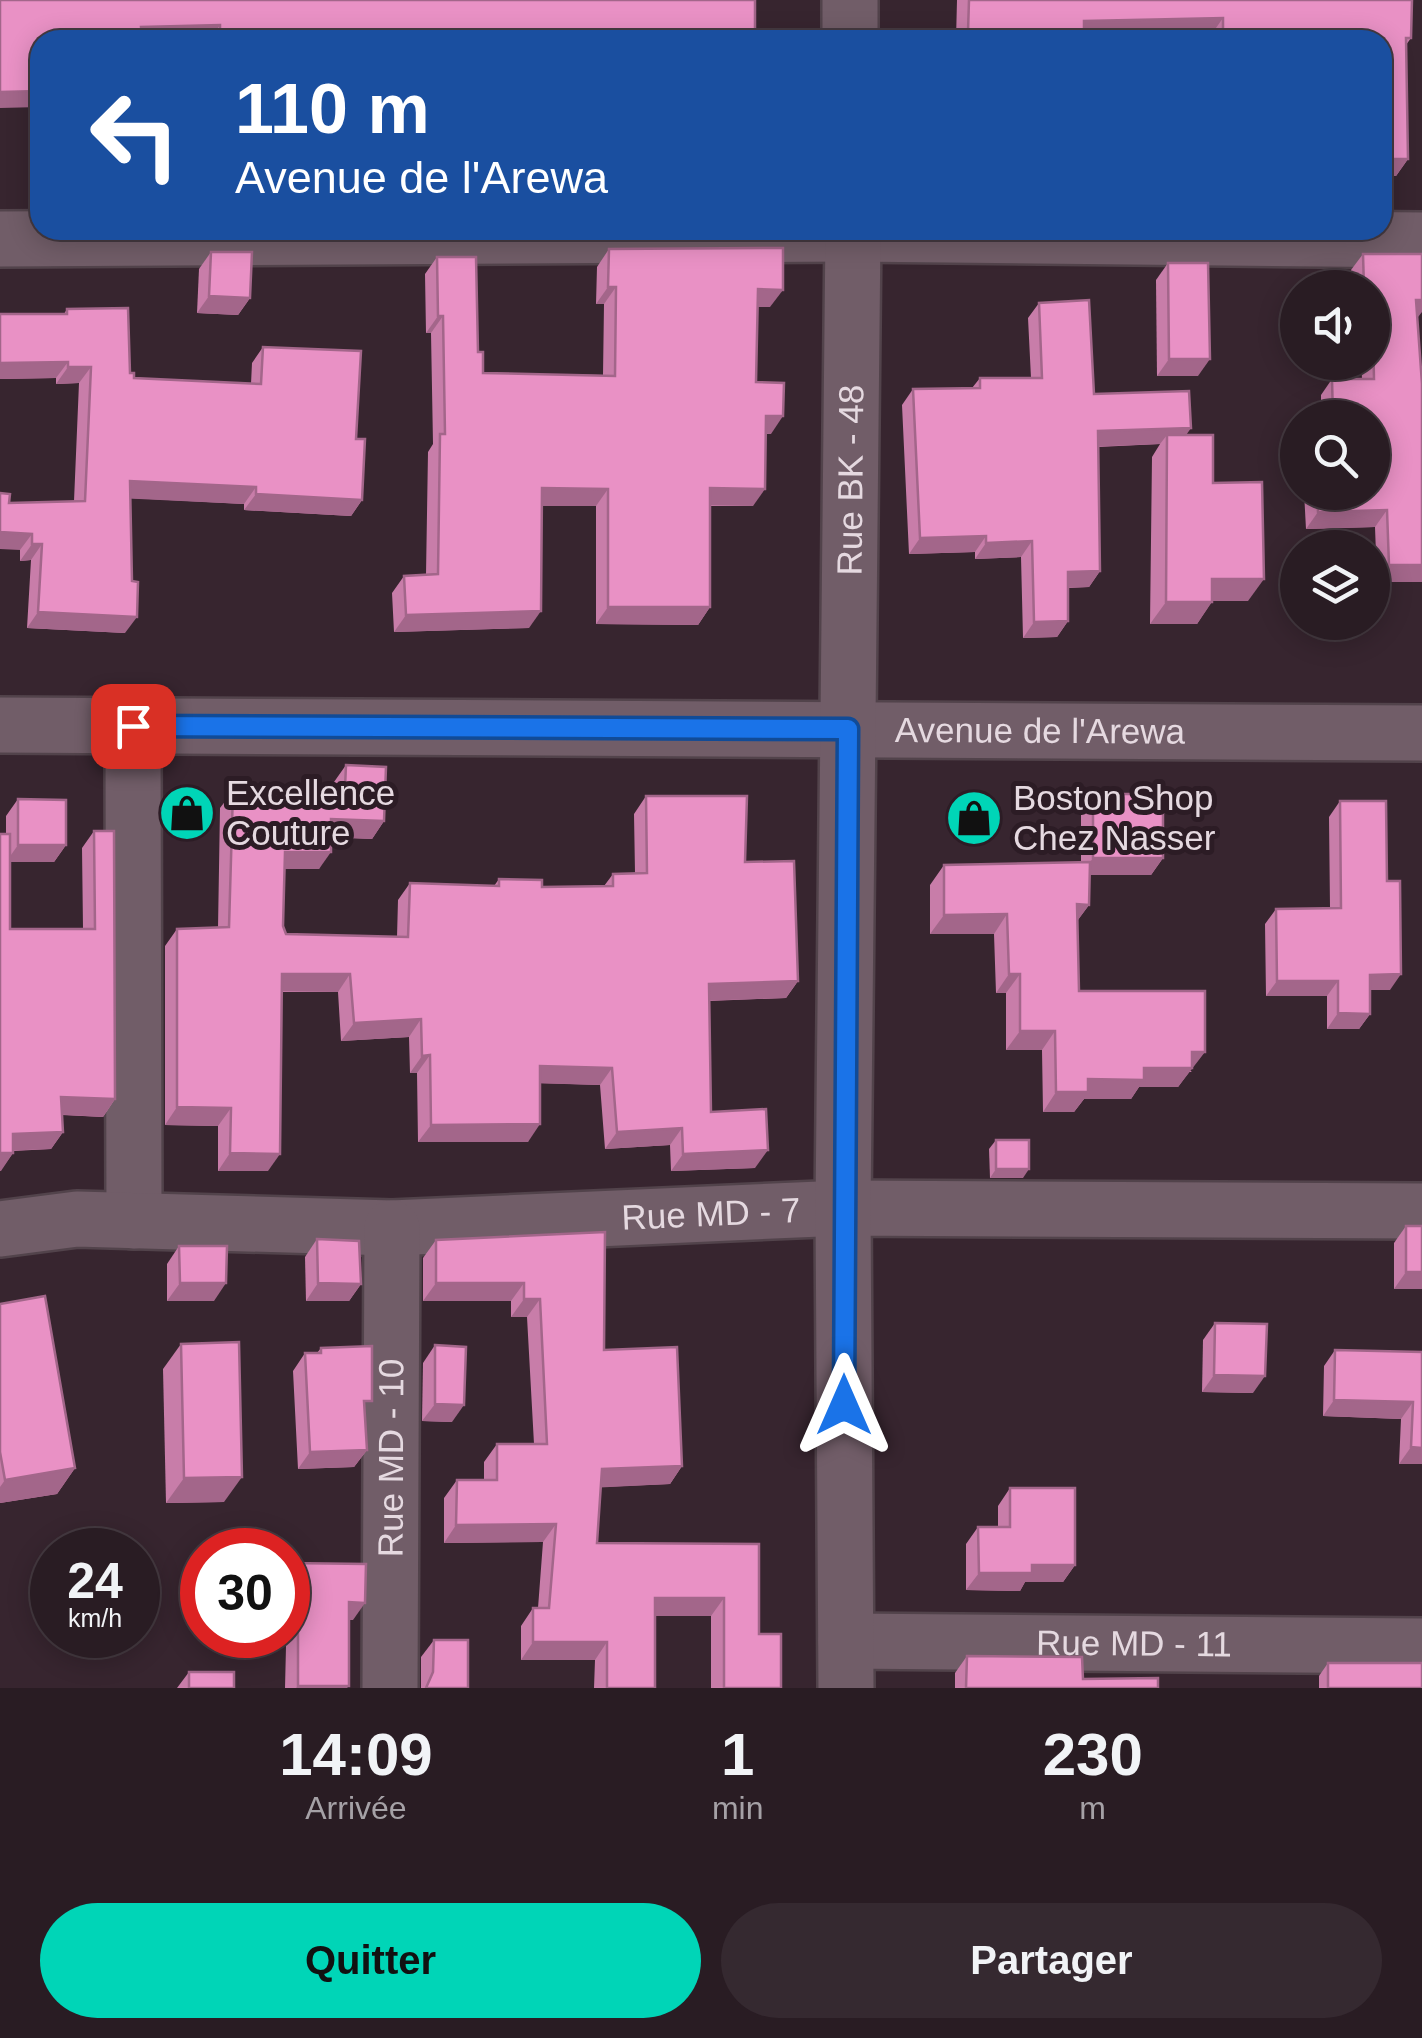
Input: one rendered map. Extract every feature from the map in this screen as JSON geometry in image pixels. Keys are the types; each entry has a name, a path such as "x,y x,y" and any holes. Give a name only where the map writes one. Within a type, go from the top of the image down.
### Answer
{"street":[{"path":"850,0 850,30"},
{"path":"0,239 30,239"},
{"name":"Rue BK - 48","path":"846,1665 843,1208 853,240"},
{"path":"1392,240 1422,240"},
{"name":"Avenue de l'Arewa","path":"0,725 1422,732"},
{"path":"133,726 134,1221"},
{"name":"Rue MD - 7","path":"0,1229 77,1220 392,1228 843,1208 1422,1211"},
{"name":"Rue MD - 10","path":"390,1688 392,1228"},
{"name":"Rue MD - 11","path":"846,1665 1295,1667 1422,1646"}],"building":[{"path":"0,0 755,0 755,30 220,30 220,25 30,30 30,91 0,92"},
{"path":"969,0 1412,0 1411,38 1406,38 1408,159 1392,159 1392,30 1223,30 1223,18 1084,21 1084,30 968,30"},
{"path":"783,248 783,290 758,289 756,382 784,383 783,416 766,416 765,489 710,488 710,607 608,607 608,489 542,488 541,611 406,615 404,576 438,574 440,434 445,434 443,316 438,316 437,257 476,257 478,352 483,352 483,373 615,376 616,287 608,287 609,249"},
{"path":"211,252 252,252 250,298 209,296"},
{"path":"1363,254 1422,254 1422,300 1416,300 1422,384 1422,565 1390,565 1390,400 1333,400 1332,380 1390,380 1390,270 1363,270"},
{"path":"1168,263 1208,263 1210,359 1169,359"},
{"path":"1089,300 1094,394 1189,391 1191,428 1098,431 1100,571 1068,572 1068,621 1034,622 1032,541 986,543 986,536 920,538 913,389 980,388 980,378 1042,378 1039,303"},
{"path":"128,308 130,373 134,373 134,378 261,384 263,347 361,351 356,439 365,439 362,500 256,494 256,487 130,481 132,581 138,582 137,617 38,612 42,544 32,544 32,534 0,532 0,493 10,494 9,503 85,501 91,367 68,367 68,362 0,363 0,314 67,314 67,309"},
{"path":"1167,435 1213,435 1213,483 1262,482 1264,579 1212,579 1212,602 1166,602"},
{"path":"1318,510 1387,510 1318,512"},
{"path":"346,765 386,767 384,821 331,819 331,852 285,852 286,934 408,937 410,883 499,886 499,879 542,880 542,887 613,886 613,874 647,873 646,796 747,796 745,862 794,861 798,981 709,984 711,1112 766,1109 768,1150 683,1154 682,1128 617,1132 612,1068 540,1066 540,1124 431,1125 430,1055 422,1056 421,1019 354,1023 350,974 282,974 280,1154 230,1153 231,1108 177,1107 177,929 229,927 233,791 345,788"},
{"path":"1093,794 1163,794 1163,858 1093,858"},
{"path":"18,799 66,800 66,845 18,845"},
{"path":"1340,801 1386,801 1387,881 1400,881 1401,974 1370,975 1370,1014 1338,1013 1338,981 1277,981 1276,909 1341,908"},
{"path":"94,831 114,831 115,1099 61,1097 63,1132 13,1134 13,1153 0,1153 0,834 10,834 10,929 95,929"},
{"path":"1090,862 1089,905 1077,904 1079,991 1205,991 1205,1052 1192,1052 1192,1068 1144,1068 1144,1080 1088,1079 1088,1092 1056,1092 1055,1031 1020,1031 1020,974 1009,974 1007,914 944,915 944,865"},
{"path":"996,1140 1029,1140 1029,1169 996,1169"},
{"path":"1406,1226 1422,1226 1422,1272 1406,1272"},
{"path":"605,1232 604,1350 677,1347 682,1466 602,1469 597,1543 759,1544 759,1634 781,1634 781,1688 724,1688 724,1598 655,1598 655,1688 607,1688 607,1642 533,1642 533,1608 549,1608 556,1524 456,1525 457,1480 497,1480 497,1444 547,1444 540,1299 524,1299 524,1283 436,1283 436,1240"},
{"path":"317,1239 359,1241 361,1284 318,1283"},
{"path":"179,1246 227,1246 226,1283 180,1283"},
{"path":"45,1296 75,1468 5,1480 0,1452 0,1304"},
{"path":"1215,1323 1267,1324 1265,1376 1214,1375"},
{"path":"239,1342 242,1477 184,1478 181,1344"},
{"path":"435,1345 466,1347 464,1405 435,1404"},
{"path":"372,1346 372,1401 364,1401 367,1450 310,1452 305,1353 321,1353 321,1348"},
{"path":"1335,1350 1422,1352 1422,1448 1411,1447 1413,1402 1334,1400"},
{"path":"1010,1488 1075,1488 1075,1565 1032,1565 1032,1573 979,1573 978,1527 1010,1527"},
{"path":"310,1563 366,1564 365,1603 349,1602 349,1686 298,1686 298,1658 310,1658"},
{"path":"434,1640 468,1640 468,1688 426,1688 433,1672"},
{"path":"967,1656 1082,1657 1083,1679 1158,1678 1158,1688 966,1688"},
{"path":"1328,1663 1422,1663 1422,1688 1328,1688"},
{"path":"189,1672 234,1672 234,1688 189,1688"}],"place":[{"name":"Excellence Couture","path":"187,813"},
{"name":"Boston Shop Chez Nasser","path":"974,818"}],"route":[{"path":"133,726 848,729 844,1405"}]}
